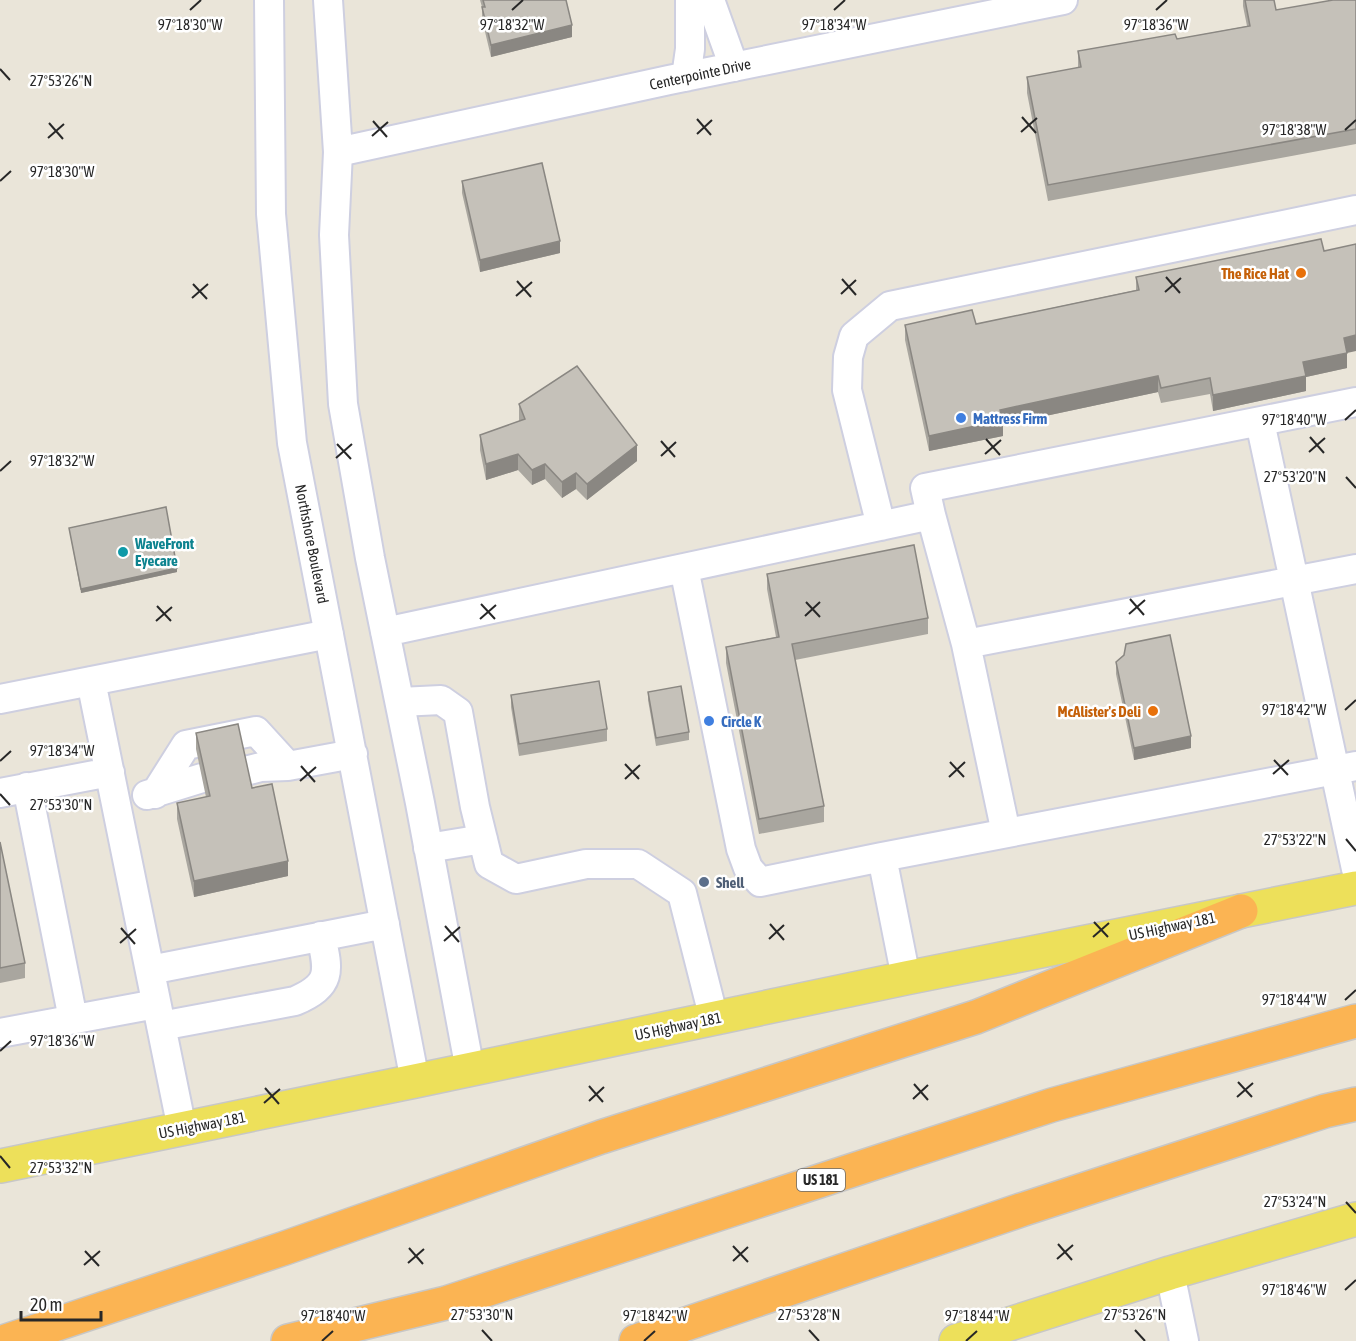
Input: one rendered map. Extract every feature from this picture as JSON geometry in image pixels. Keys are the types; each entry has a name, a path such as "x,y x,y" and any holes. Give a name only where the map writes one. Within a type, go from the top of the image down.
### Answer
{"highway":[{"path":"6,1341 285,1248 601,1137 976,1017 1241,911"},
{"name":"US 181","path":"288,1341 446,1303 1052,1105 1356,1021"},
{"path":"636,1341 1024,1209 1325,1111 1356,1104"}],"main road":[{"name":"US Highway 181","path":"0,1166 415,1082 906,978 1356,888"},
{"path":"956,1341 1170,1273 1356,1219"}],"street":[{"name":"Northshore Boulevard","path":"269,0 271,214 292,443 415,1082"},
{"path":"328,0 338,152 334,235 343,404 470,1070"},
{"path":"686,77 690,49 690,0"},
{"path":"710,0 734,67"},
{"name":"Centerpointe Drive","path":"338,152 686,77 1063,0"},
{"path":"881,526 847,390 848,357 854,336 890,306 1356,210"},
{"path":"1006,833 966,644 925,488 1356,402"},
{"path":"1260,422 1294,580 1345,768 1356,869"},
{"path":"385,632 931,515"},
{"path":"684,568 741,849 748,868 760,882 1345,768"},
{"path":"966,644 1356,569"},
{"path":"0,699 329,634"},
{"path":"91,681 182,1129"},
{"path":"399,702 441,700 459,712 489,864 516,879 586,864 638,864 682,893 714,1019"},
{"path":"155,794 186,745 256,731 288,766"},
{"path":"288,766 266,755 250,778 288,766 352,754"},
{"path":"74,1019 14,790 110,772"},
{"path":"115,801 201,786 155,794"},
{"path":"428,848 483,839"},
{"path":"882,857 906,978"},
{"path":"150,970 385,924"},
{"path":"0,1034 74,1019 159,1015 295,1001 311,994 322,984 328,967 321,936"},
{"path":"1170,1273 1184,1341"}],"building":[{"path":"483,0 566,0 572,25 491,45 482,7 485,7"},
{"path":"1245,0 1274,0 1276,10 1333,0 1356,0 1356,129 1048,185 1027,77 1081,67 1078,51 1175,34 1177,39 1250,26"},
{"path":"542,163 560,241 480,260 462,181"},
{"path":"1321,239 1324,251 1356,244 1356,335 1344,338 1347,353 1303,362 1306,376 1213,395 1210,378 1161,388 1158,376 1000,410 1003,420 929,436 905,325 972,310 976,324 1139,290 1136,277"},
{"path":"577,366 637,445 587,484 576,473 562,482 545,464 532,470 518,454 486,464 480,435 525,419 519,404"},
{"name":"WaveFront Eyecare","path":"166,507 177,568 81,589 69,528"},
{"path":"914,545 928,618 792,644 824,806 759,819 726,647 779,637 767,574"},
{"name":"McAlister's Deli","path":"1170,635 1191,736 1134,748 1116,662 1124,655 1126,644"},
{"path":"599,681 607,729 519,744 511,695"},
{"path":"681,686 689,732 656,738 648,692"},
{"path":"238,724 252,788 272,784 288,861 194,881 177,803 210,796 196,733"},
{"path":"0,842 25,963 0,968"}],"place":[{"name":"The Rice Hat","path":"1301,273"},
{"name":"Mattress Firm","path":"961,418"},
{"name":"WaveFront Eyecare","path":"123,552"},
{"name":"McAlister's Deli","path":"1153,711"},
{"name":"Circle K","path":"709,721"},
{"name":"Shell","path":"704,882"}]}
